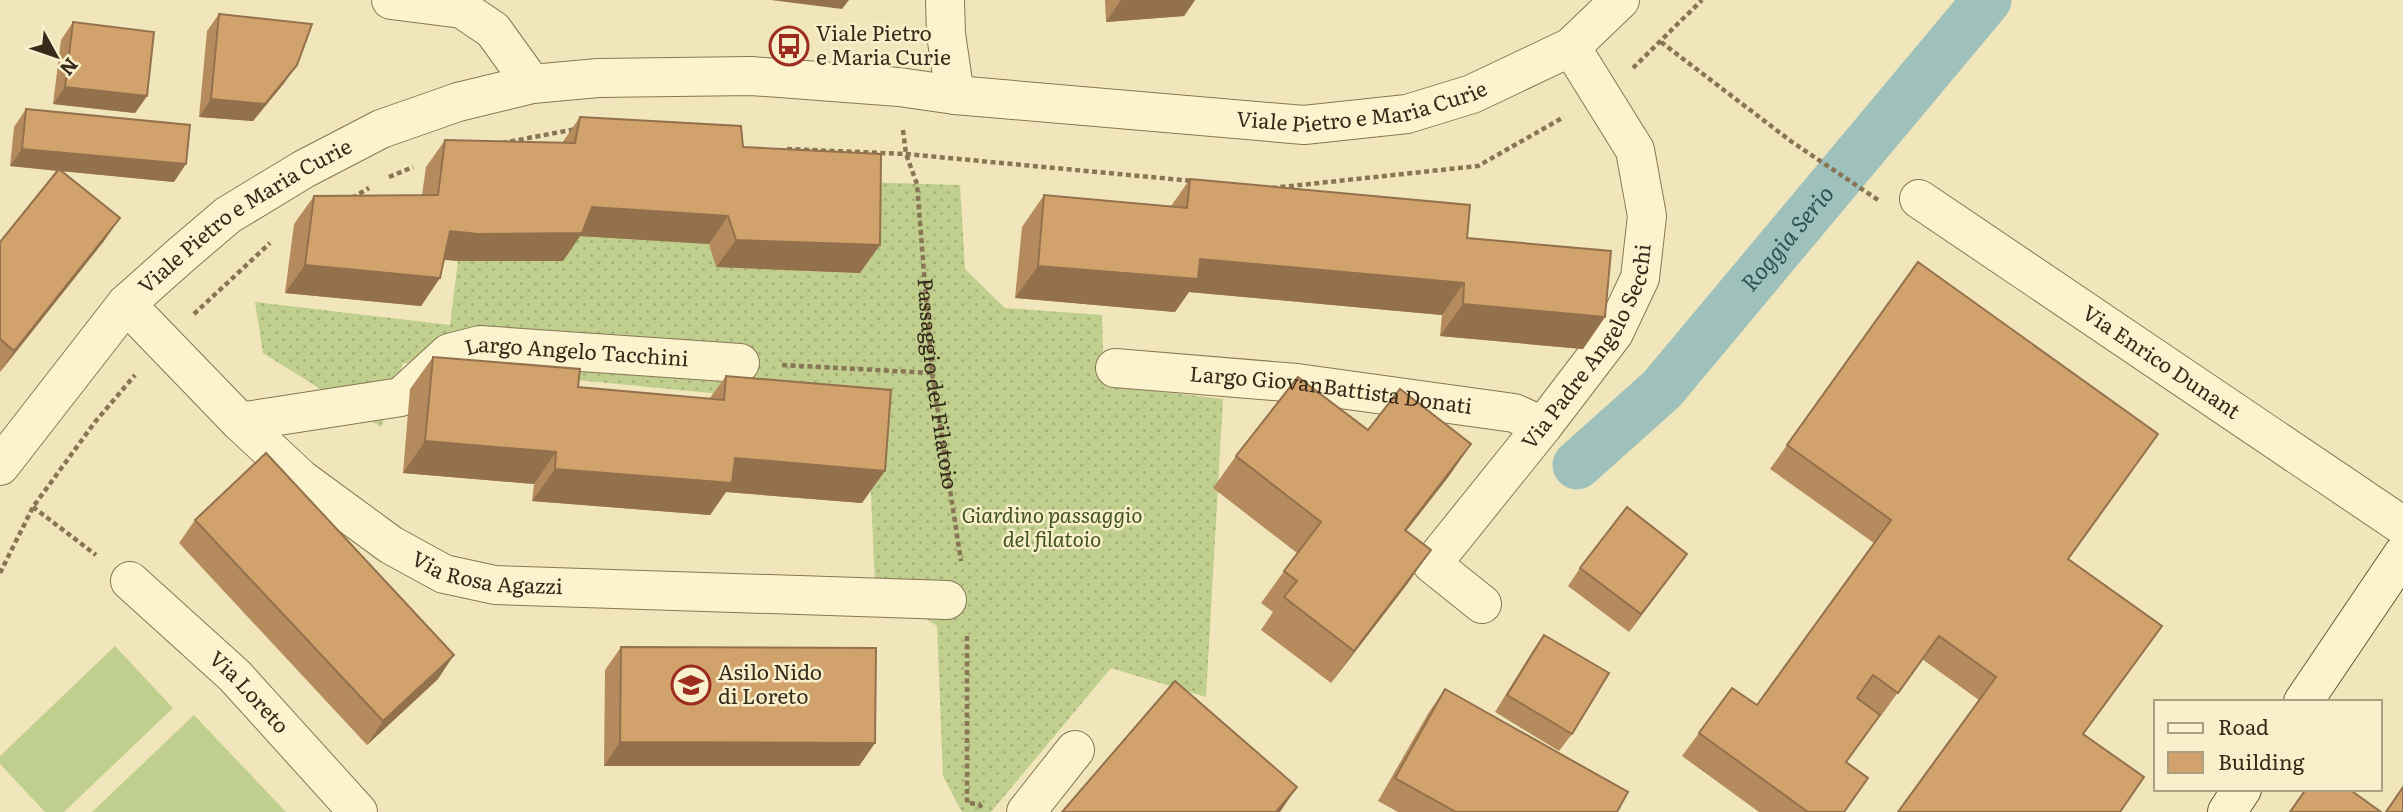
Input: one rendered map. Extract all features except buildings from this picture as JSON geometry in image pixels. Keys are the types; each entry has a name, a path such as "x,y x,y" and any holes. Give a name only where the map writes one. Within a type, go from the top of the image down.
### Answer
{"street":[{"path":"391,0 462,9 493,30 532,84"},
{"path":"944,0 955,95"},
{"name":"Viale Pietro e Maria Curie","path":"1,464 125,304 228,215 303,169 380,130 458,102 532,84 598,78 751,76 899,87 955,95 1304,125 1407,114 1472,94 1571,47 1620,0"},
{"name":"Via Padre Angelo Secchi","path":"1482,604 1432,564 1614,333 1640,278 1647,216 1635,150 1571,47"},
{"name":"Via Enrico Dunant","path":"1919,199 2403,526"},
{"name":"Via Rosa Agazzi","path":"125,304 164,341 240,422 301,479 391,545 444,574 495,585 956,612"},
{"name":"Largo Angelo Tacchini","path":"240,422 401,397 449,353 481,345 740,363"},
{"name":"Largo GiovanBattista Donati","path":"1115,368 1297,383 1514,413 1543,426"},
{"path":"2304,700 2403,554"},
{"name":"Via Loreto","path":"130,581 235,676 358,812"},
{"path":"1026,812 1074,750"},
{"path":"2227,812 2241,791"}],"path":[{"path":"1661,42 1792,142 1863,191"},
{"path":"499,143 575,129 588,130"},
{"name":"Passaggio del Filatoio","path":"774,148 906,154 917,184 932,373 961,562"},
{"path":"382,180 420,164"},
{"path":"347,201 370,187"},
{"path":"0,573 33,507 95,422 164,341 274,240"},
{"path":"740,363 932,373"},
{"path":"33,507 130,581"},
{"path":"956,612 967,803 979,804 985,812"}],"green space":[{"name":"Giardino passaggio del filatoio","path":"861,182 960,185 965,269 1005,308 1102,315 1104,385 1223,399 1206,697 1111,668 991,812 962,812 943,776 937,626 875,585 871,493 875,409 403,363 381,427 263,353 255,302 450,325 458,261 572,235 709,244 717,267 860,273"},
{"path":"115,646 173,708 64,812 45,812 0,764 0,756"},
{"path":"194,715 286,812 92,812"}],"waterway":[{"name":"Roggia Serio","path":"1577,465 1662,389 1987,0"}],"place":[{"name":"Viale Pietro e Maria Curie","path":"789,46"},
{"name":"Asilo Nido di Loreto","path":"691,685"}]}
